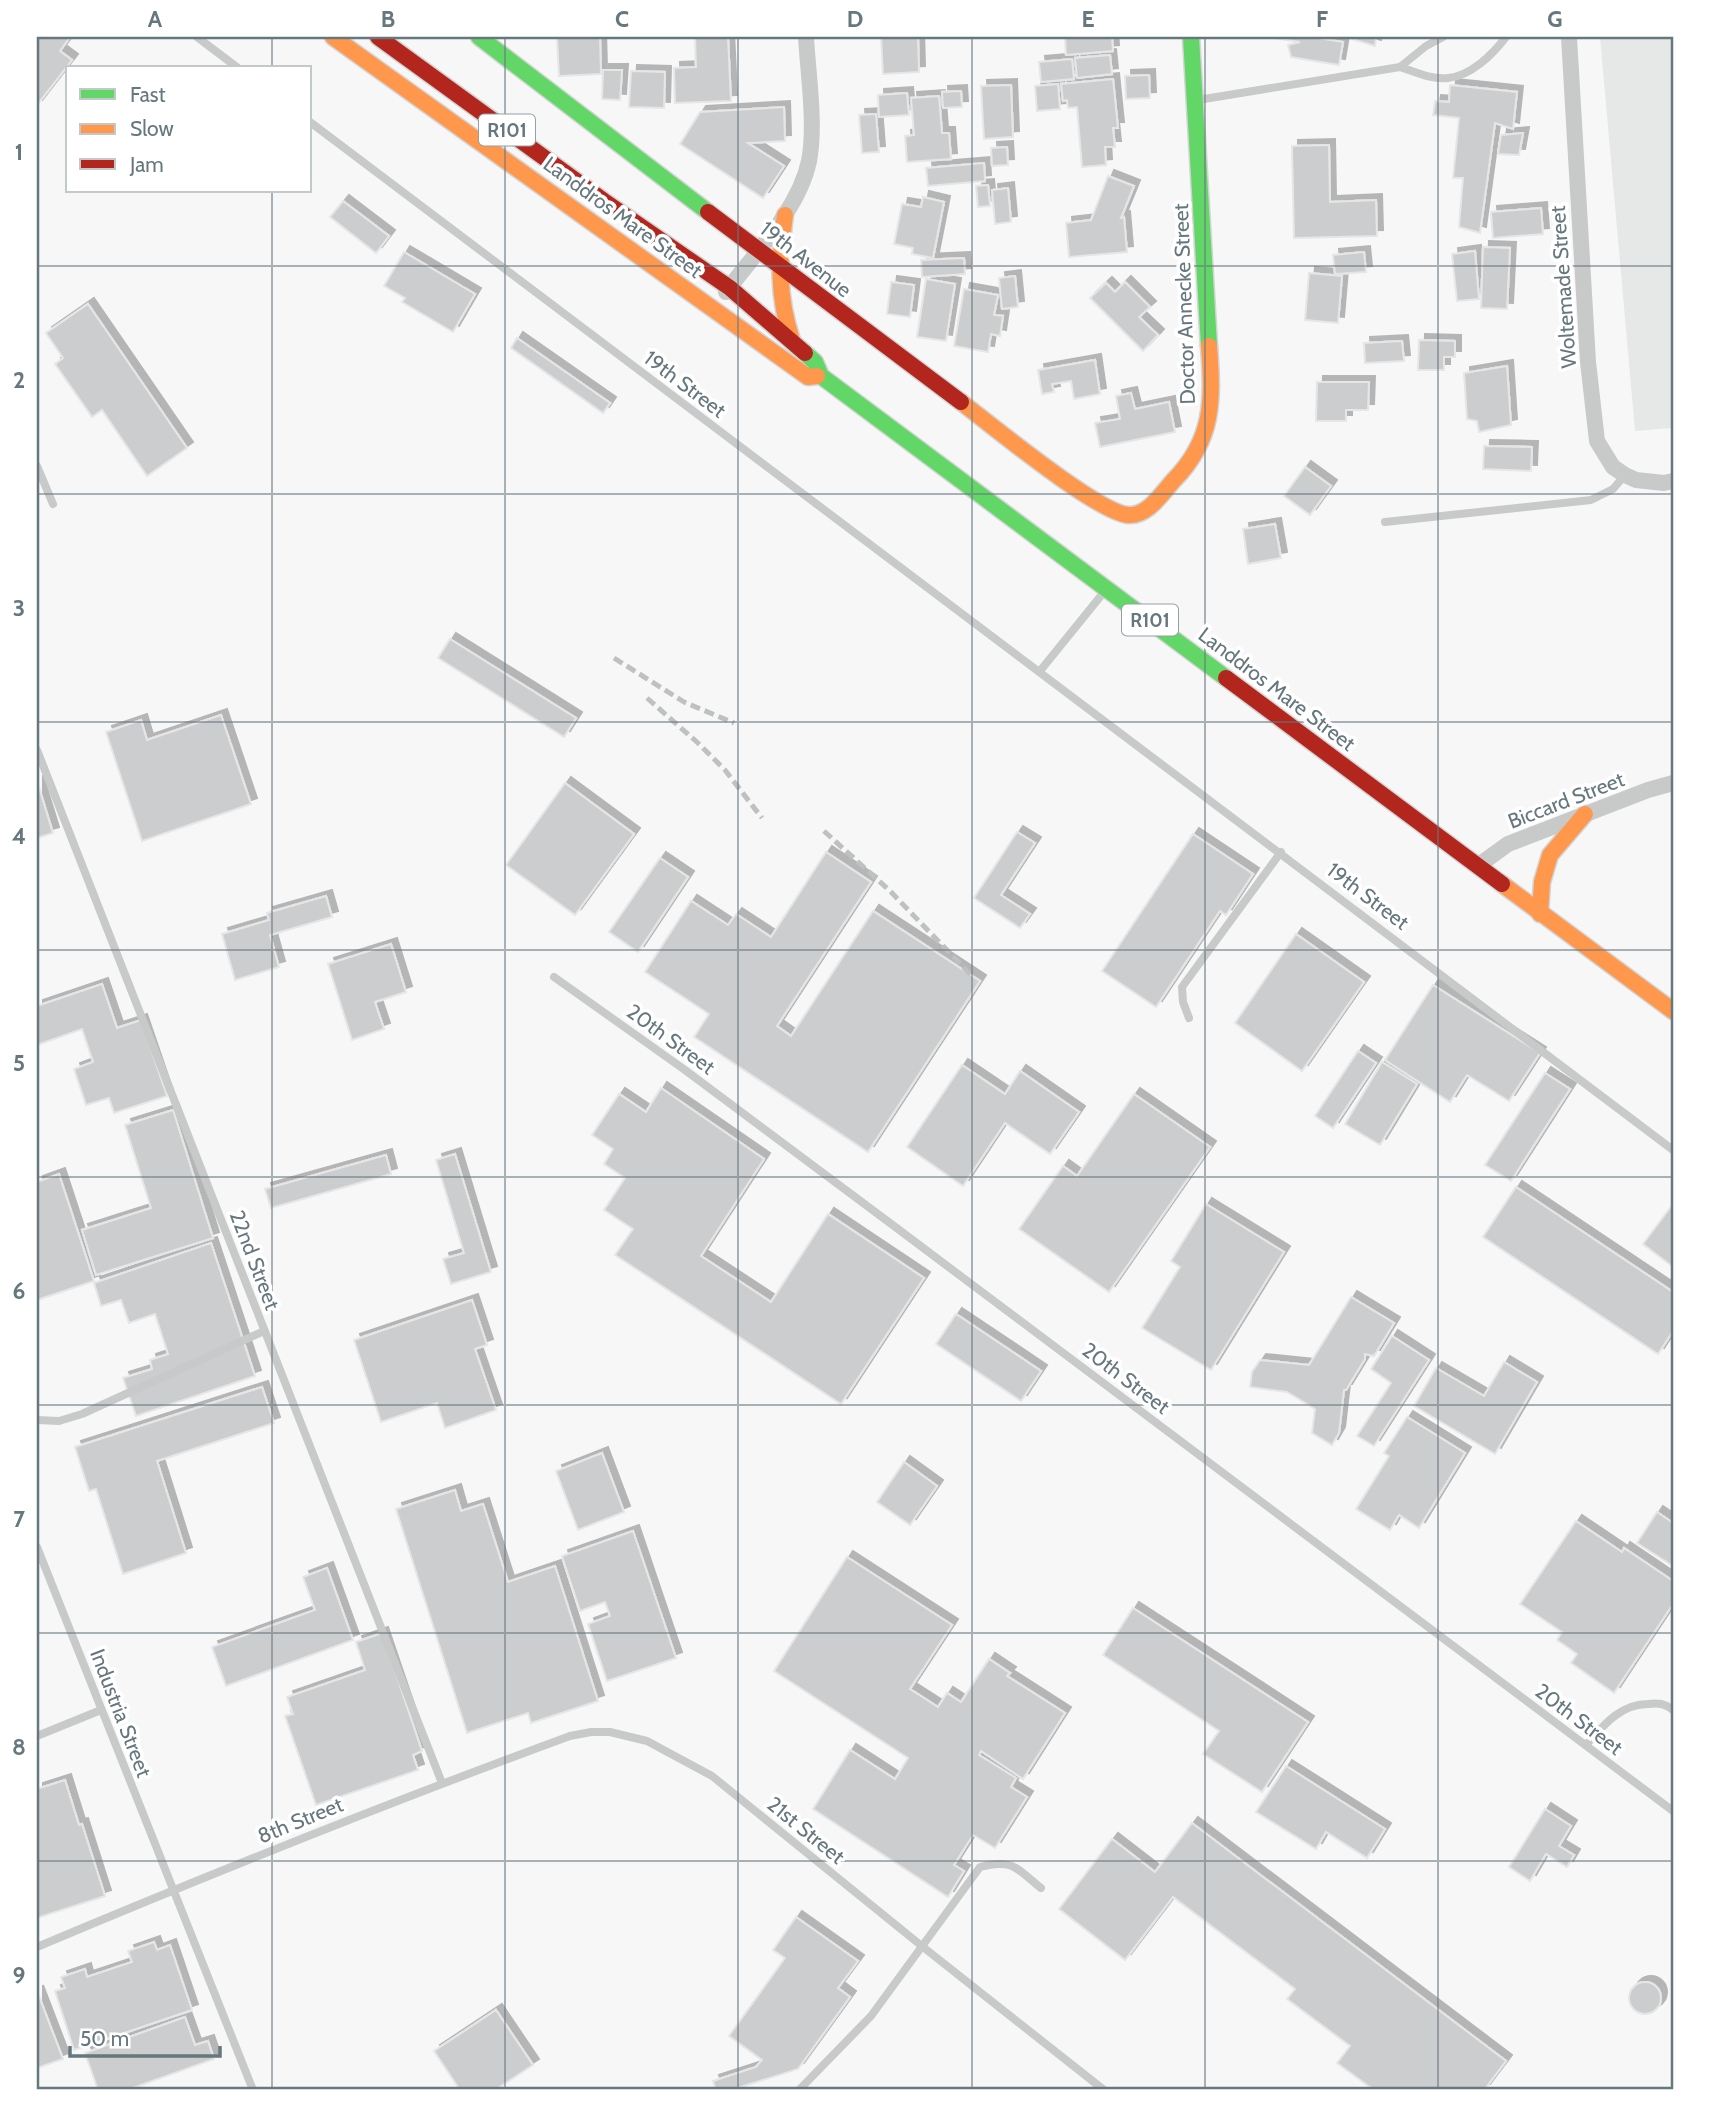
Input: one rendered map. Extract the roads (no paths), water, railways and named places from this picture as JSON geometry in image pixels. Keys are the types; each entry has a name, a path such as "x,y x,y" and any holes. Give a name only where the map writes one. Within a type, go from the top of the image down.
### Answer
{"main road":[{"name":"Landdros Mare Street","path":"333,37 808,377 821,376"},
{"name":"Landdros Mare Street","path":"378,37 604,201 730,288 815,362 821,376 1673,1011"},
{"name":"19th Avenue","path":"479,37 1085,495 1110,509"},
{"name":"Doctor Annecke Street","path":"1110,509 1129,515 1144,511 1160,497 1187,467 1202,442 1210,413 1210,355 1191,37"},
{"path":"785,215 778,263 780,304 793,342"},
{"path":"1540,914 1542,882 1550,855 1585,814"}],"street":[{"path":"714,309 785,215 801,187 809,160 811,127 806,37"},
{"name":"Woltemade Street","path":"1569,37 1588,362 1597,441 1614,467 1625,475"},
{"path":"1625,475 1636,480 1664,483 1673,481"},
{"name":"Biccard Street","path":"1479,865 1508,844 1648,790 1673,783"}],"lane":[{"path":"197,37 235,66"},
{"path":"1195,101 1400,66 1443,37"},
{"path":"1400,66 1425,76 1449,78 1466,72 1485,60 1506,37"},
{"name":"19th Street","path":"312,124 1673,1150"},
{"path":"37,466 53,504"},
{"path":"1385,522 1591,500 1613,489 1625,475"},
{"path":"1040,671 1107,588"},
{"name":"22nd Street","path":"37,750 442,1783"},
{"path":"1189,1018 1182,1002 1182,987 1281,852"},
{"name":"20th Street","path":"554,977 685,1070 876,1212 1673,1811"},
{"path":"37,1420 59,1421 82,1414 264,1331"},
{"name":"Industria Street","path":"37,1547 253,2090"},
{"path":"1586,1745 1610,1718 1635,1704 1664,1703 1673,1710"},
{"path":"37,1736 101,1710"},
{"name":"21st Street","path":"442,1783 570,1736 610,1732 647,1741 712,1776 1104,2090"},
{"name":"8th Street","path":"37,1947 442,1783"},
{"path":"799,2090 871,2016 980,1867 997,1862 1011,1864 1041,1888"}],"railway":[{"path":"614,658 684,702 734,723"},
{"path":"647,698 725,770 762,818"},
{"path":"824,831 890,891 971,975"}]}
